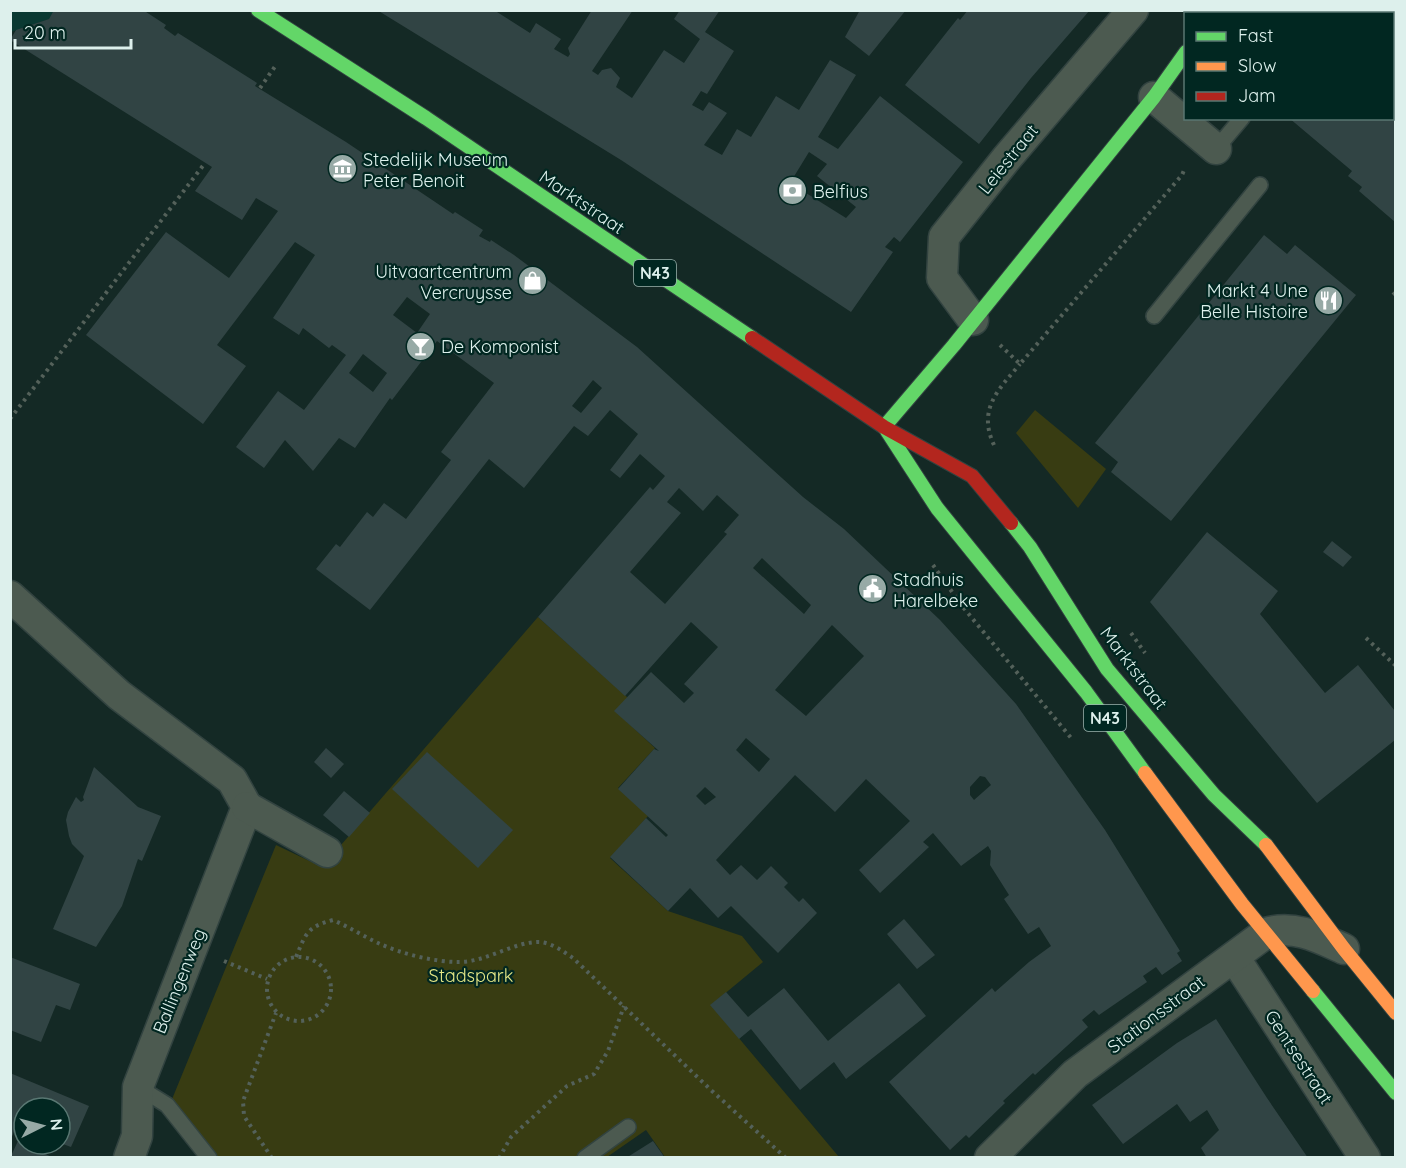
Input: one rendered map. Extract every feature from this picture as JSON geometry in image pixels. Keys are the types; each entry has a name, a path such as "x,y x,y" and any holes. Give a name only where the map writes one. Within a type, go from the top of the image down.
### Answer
{"main road":[{"name":"Marktstraat","path":"258,10 426,118 884,427 972,476 1030,547 1107,669 1214,795 1272,852 1344,949"},
{"path":"884,427 974,320 1154,97 1184,53"},
{"name":"Marktstraat","path":"884,427 937,508 1086,692 1266,933"},
{"name":"N43","path":"1266,933 1395,1093"},
{"name":"N43","path":"1344,949 1395,1013"}],"street":[{"name":"Leiestraat","path":"974,320 942,278 944,237 1006,159 1133,10"},
{"path":"1154,97 1208,142"},
{"path":"10,596 119,695 232,780 247,807 327,852"},
{"name":"Ballingenweg","path":"129,1158 137,1136 138,1087 247,807"},
{"path":"1266,933 1275,930 1295,930 1344,949"},
{"name":"Stationsstraat","path":"990,1158 1075,1074 1266,933"},
{"name":"Gentsestraat","path":"1234,957 1365,1158"}],"lane":[{"path":"1208,142 1239,120"},
{"path":"1154,316 1260,185"},
{"path":"138,1087 167,1105 209,1158"},
{"path":"585,1158 628,1127"}],"path":[{"path":"999,453 989,431 988,423 990,407 996,392 1208,142"},
{"path":"10,419 205,163"},
{"path":"974,320 1020,364"},
{"path":"929,560 976,624 1078,747"},
{"path":"1125,625 1145,653"},
{"path":"1366,638 1395,666"},
{"path":"296,957 306,933 320,924 333,920 394,950 458,962 476,960 521,945 541,942 557,948 573,958 712,1091 786,1158"},
{"path":"193,947 267,979"},
{"path":"296,957 312,959 324,969 331,984 330,1000 321,1014 306,1021 290,1021 276,1013 267,997 267,979 279,963 296,957"},
{"path":"499,1158 511,1137 567,1086 594,1074 608,1051 624,1006"},
{"path":"272,1158 244,1116 243,1101 276,1013"}],"shaded area":[{"path":"10,11 54,11 49,19 11,32"}],"green space":[{"path":"1035,410 1106,469 1078,508 1016,433"},
{"name":"Stadspark","path":"538,617 627,697 627,722 655,748 618,788 648,816 610,858 668,911 742,936 763,962 711,1005 839,1157 665,1157 646,1130 607,1157 207,1157 168,1109 276,845 322,867"}],"building":[{"path":"54,10 143,10 166,25 164,28 175,36 178,33 257,83 255,86 346,142 453,214 455,212 483,230 479,236 490,242 491,240 514,255 637,347 803,497 844,529 940,620 1016,704 1105,830 1180,951 1177,953 1182,961 1162,975 1156,967 1143,976 1147,982 1099,1015 1094,1010 1082,1020 1088,1027 1035,1075 1033,1073 969,1138 966,1135 950,1150 889,1082 992,988 995,992 1051,946 1039,927 1028,934 1004,899 1009,895 990,865 991,851 988,846 961,866 933,833 923,842 929,847 880,893 859,870 910,821 866,779 835,812 795,775 716,860 730,875 741,865 757,880 771,866 788,883 784,887 799,902 803,898 817,913 778,953 731,906 718,918 690,888 668,911 610,857 646,818 666,837 668,835 618,789 654,749 659,751 614,711 651,672 684,703 694,693 684,684 718,647 691,622 625,696 538,617 650,487 653,490 665,476 640,454 620,478 610,470 638,434 610,410 588,436 574,426 524,488 489,459 370,610 316,569 336,544 340,547 367,512 373,517 384,503 406,519 451,460 441,452 494,383 437,341 392,400 390,398 355,448 339,438 313,471 285,440 264,468 236,447 278,391 304,410 346,355 332,345 329,348 303,328 299,335 273,318 315,255 295,242 217,345 246,366 203,424 86,335 166,232 229,278 278,211 256,198 242,220 195,191 212,167 10,40 16,30 49,19","holes":["407,297 430,314 417,333 393,315","363,354 387,373 373,392 349,373","593,380 602,388 581,413 572,406","679,488 703,511 717,495 739,515 724,532 727,534 665,604 630,572 681,513 667,502","762,558 811,605 804,614 753,568","832,625 864,656 806,716 775,690","746,738 770,759 759,772 736,750","980,776 985,777 991,785 974,800 970,795 970,787","705,787 716,797 705,805 696,796"]},
{"path":"377,10 498,10 497,12 530,33 536,23 561,39 554,49 568,57 570,54 568,48 592,10 633,10 592,71 598,75 602,70 611,68 620,78 616,87 632,98 664,50 684,63 700,39 674,19 680,10 720,10 705,32 734,51 707,94 701,91 692,105 703,111 709,102 727,113 704,145 722,155 737,129 751,137 776,96 799,110 830,60 856,75 818,137 838,149 880,96 963,162 900,242 894,237 885,247 893,252 851,312 621,160","holes":["809,152 827,164 817,176 856,207 846,218 790,183"]},
{"path":"860,10 906,10 869,56 845,37"},
{"path":"968,10 1090,10 1031,78 979,144 905,85 958,18 960,20"},
{"path":"1345,10 1395,10 1395,26 1394,12 1344,12"},
{"path":"1394,69 1395,222 1359,191 1362,187 1348,176 1352,171 1291,120 1394,120"},
{"path":"1264,235 1287,254 1295,245 1356,295 1171,521 1111,472 1118,462 1095,443"},
{"path":"1207,532 1278,591 1260,614 1325,693 1358,665 1395,711 1395,740 1317,803 1150,602"},
{"path":"1332,541 1352,557 1343,567 1323,552"},
{"path":"326,748 344,764 331,778 314,762"},
{"path":"427,752 513,830 478,868 392,789"},
{"path":"94,767 138,807 161,816 142,861 138,859 122,906 96,947 53,929 84,856 72,844 69,836 66,820 68,812 76,797 81,802 84,800 83,797"},
{"path":"344,791 370,813 349,837 323,815"},
{"path":"904,919 935,955 917,969 887,934"},
{"path":"10,957 80,984 70,1010 56,1005 41,1042 10,1030"},
{"path":"899,983 926,1016 846,1079 834,1062 800,1090 751,1029 739,1039 710,1005 726,992 748,1017 784,988 828,1041"},
{"path":"1216,1019 1308,1158 1207,1158 1201,1148 1219,1130 1207,1110 1190,1122 1177,1104 1123,1144 1092,1105 1177,1043"},
{"path":"10,1073 65,1096 12,1096 10,1141"},
{"path":"72,1099 89,1106 72,1145"},
{"path":"653,1141 665,1158 626,1158"},
{"path":"12,1154 12,1156 54,1158 10,1158"}],"traffic: fast":[{"path":"258,10 426,118 752,338"},
{"path":"884,427 954,345 1154,97 1184,55"},
{"path":"887,431 937,508 1086,692 1145,773"},
{"path":"1011,523 1030,547 1107,669 1214,795 1266,845"},
{"path":"1313,991 1396,1093"}],"traffic: slow":[{"path":"1145,773 1242,904 1313,991"},
{"path":"1266,845 1344,949 1396,1013"}],"traffic: jam":[{"path":"752,338 884,427 972,476 1011,523"}],"place":[{"name":"Stedelijk Museum Peter Benoit","path":"342,169"},
{"name":"Belfius","path":"792,191"},
{"name":"Uitvaartcentrum Vercruysse","path":"533,281"},
{"name":"Markt 4 Une Belle Histoire","path":"1329,300"},
{"name":"De Komponist","path":"420,346"},
{"name":"Stadhuis Harelbeke","path":"872,589"}]}
